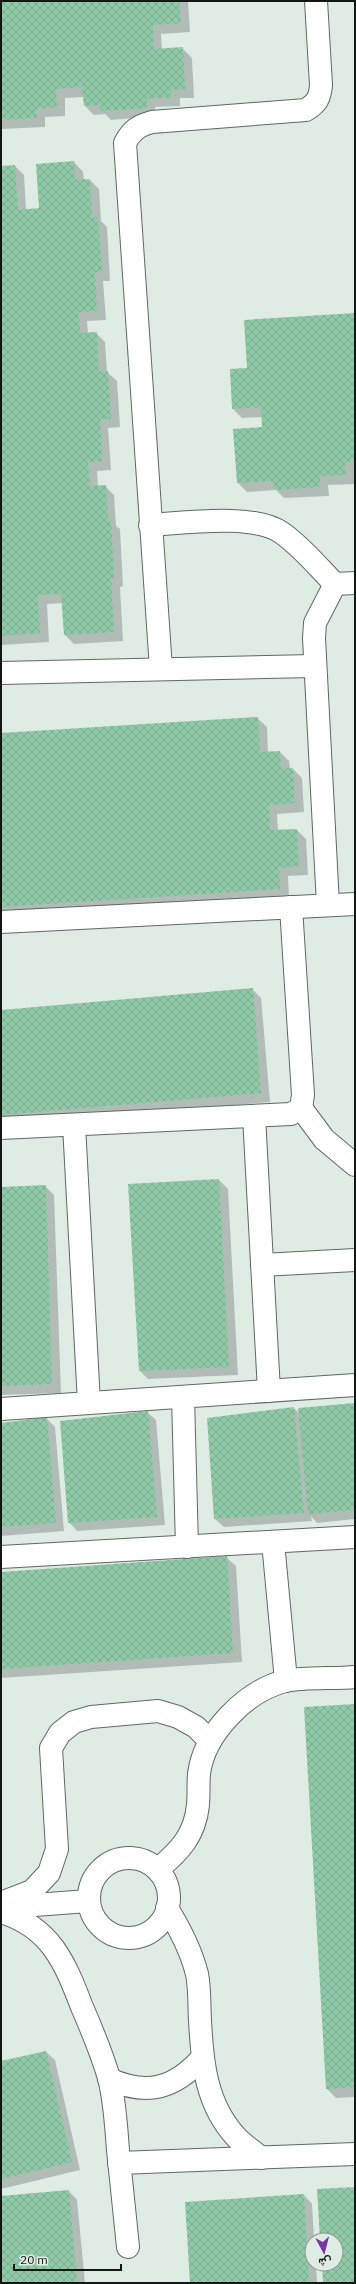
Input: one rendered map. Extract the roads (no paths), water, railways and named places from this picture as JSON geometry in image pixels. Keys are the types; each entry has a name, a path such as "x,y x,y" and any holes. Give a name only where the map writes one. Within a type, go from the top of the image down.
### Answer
{"lane":[{"path":"161,669 125,143 131,132 140,125 152,122 306,110 315,104 320,96 321,85 316,1"},
{"path":"150,525 246,521 264,524 282,533 345,583 315,623 314,666 328,905"},
{"path":"1,673 314,666"},
{"path":"1,922 355,904"},
{"path":"291,907 303,1095 301,1108 324,1139 355,1165"},
{"path":"1,1128 291,1114 301,1108"},
{"path":"254,1116 269,1391"},
{"path":"74,1124 90,1403"},
{"path":"262,1265 355,1260"},
{"path":"1,1409 355,1385"},
{"path":"183,1397 187,1547"},
{"path":"1,1557 355,1537"},
{"path":"273,1542 286,1681"},
{"path":"158,1869 178,1853 192,1831 198,1805 199,1773 210,1742 230,1714 255,1694 286,1681 355,1678"},
{"path":"1,1903 32,1891 49,1873 58,1849 51,1748 60,1733 74,1722 91,1717 158,1711 178,1717 196,1727 210,1742"},
{"path":"132,1857 146,1861 158,1869 166,1880 170,1894 162,1921 152,1931 139,1937 125,1938 112,1935 100,1927 92,1915 88,1901 89,1888 95,1875 105,1865 118,1859 132,1857"},
{"path":"1,1907 88,1901"},
{"path":"167,1908 186,1941 197,1976 202,2058 208,2088 220,2115 238,2139 261,2158"},
{"path":"1,1912 12,1916 33,1928 52,1945 66,1965 109,2079 128,2247"},
{"path":"109,2079 125,2086 142,2089 160,2087 176,2081 190,2071 202,2058"},
{"path":"119,2164 355,2154"}]}
